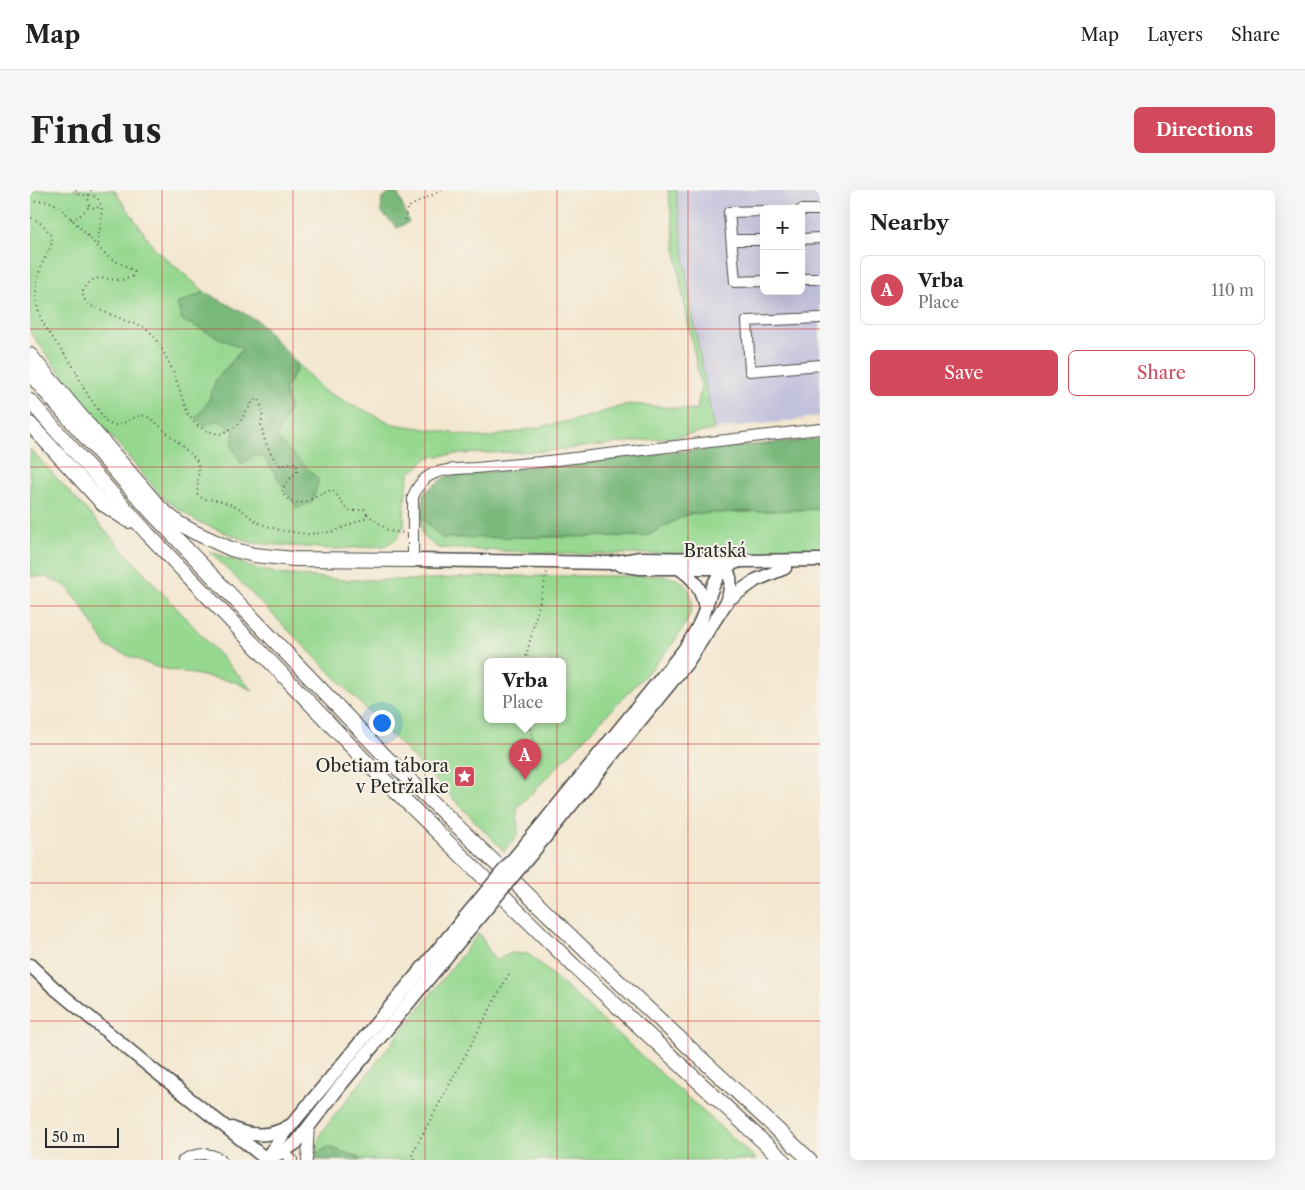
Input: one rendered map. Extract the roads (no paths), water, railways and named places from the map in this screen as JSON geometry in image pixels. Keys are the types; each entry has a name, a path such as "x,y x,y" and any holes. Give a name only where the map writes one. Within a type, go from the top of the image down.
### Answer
{"highway":[{"path":"30,355 161,508 178,523 210,541 231,549 261,556 294,559 413,560"},
{"path":"30,374 153,514 385,756 587,952 810,1160"},
{"path":"30,401 148,534 371,767 574,966 783,1160"},
{"path":"30,424 103,504 148,534"}],"main road":[{"name":"Bratská","path":"413,560 549,563 610,563 641,558 742,561 820,560"},
{"path":"710,559 721,563 730,573 731,580 728,600"},
{"path":"543,832 696,632 718,574 736,562 742,561"},
{"name":"Bratská","path":"610,563 640,568 680,569 820,568"},
{"path":"267,1159 274,1146 293,1123 468,922 682,670 728,600 756,580 785,568"},
{"path":"680,569 696,583 705,608"},
{"path":"30,965 53,987 151,1068 267,1159 288,1156 309,1126 468,922"},
{"path":"218,1121 238,1131 259,1135 267,1135 287,1128 293,1123"}],"street":[{"path":"805,210 820,210"},
{"path":"760,211 729,212 735,282 760,281"},
{"path":"805,238 820,238"},
{"path":"732,240 760,240"},
{"path":"805,279 820,278"},
{"path":"820,318 747,321 750,371 820,365"},
{"path":"413,560 413,497 415,490 426,478 434,473 445,470 598,455 820,429"},
{"path":"307,1160 309,1126"},
{"path":"183,1160 192,1155 211,1154 222,1160"}],"place":[{"name":"Obetiam tábora v Petržalke","path":"465,776"},
{"name":"Vrba","path":"525,780"}]}
